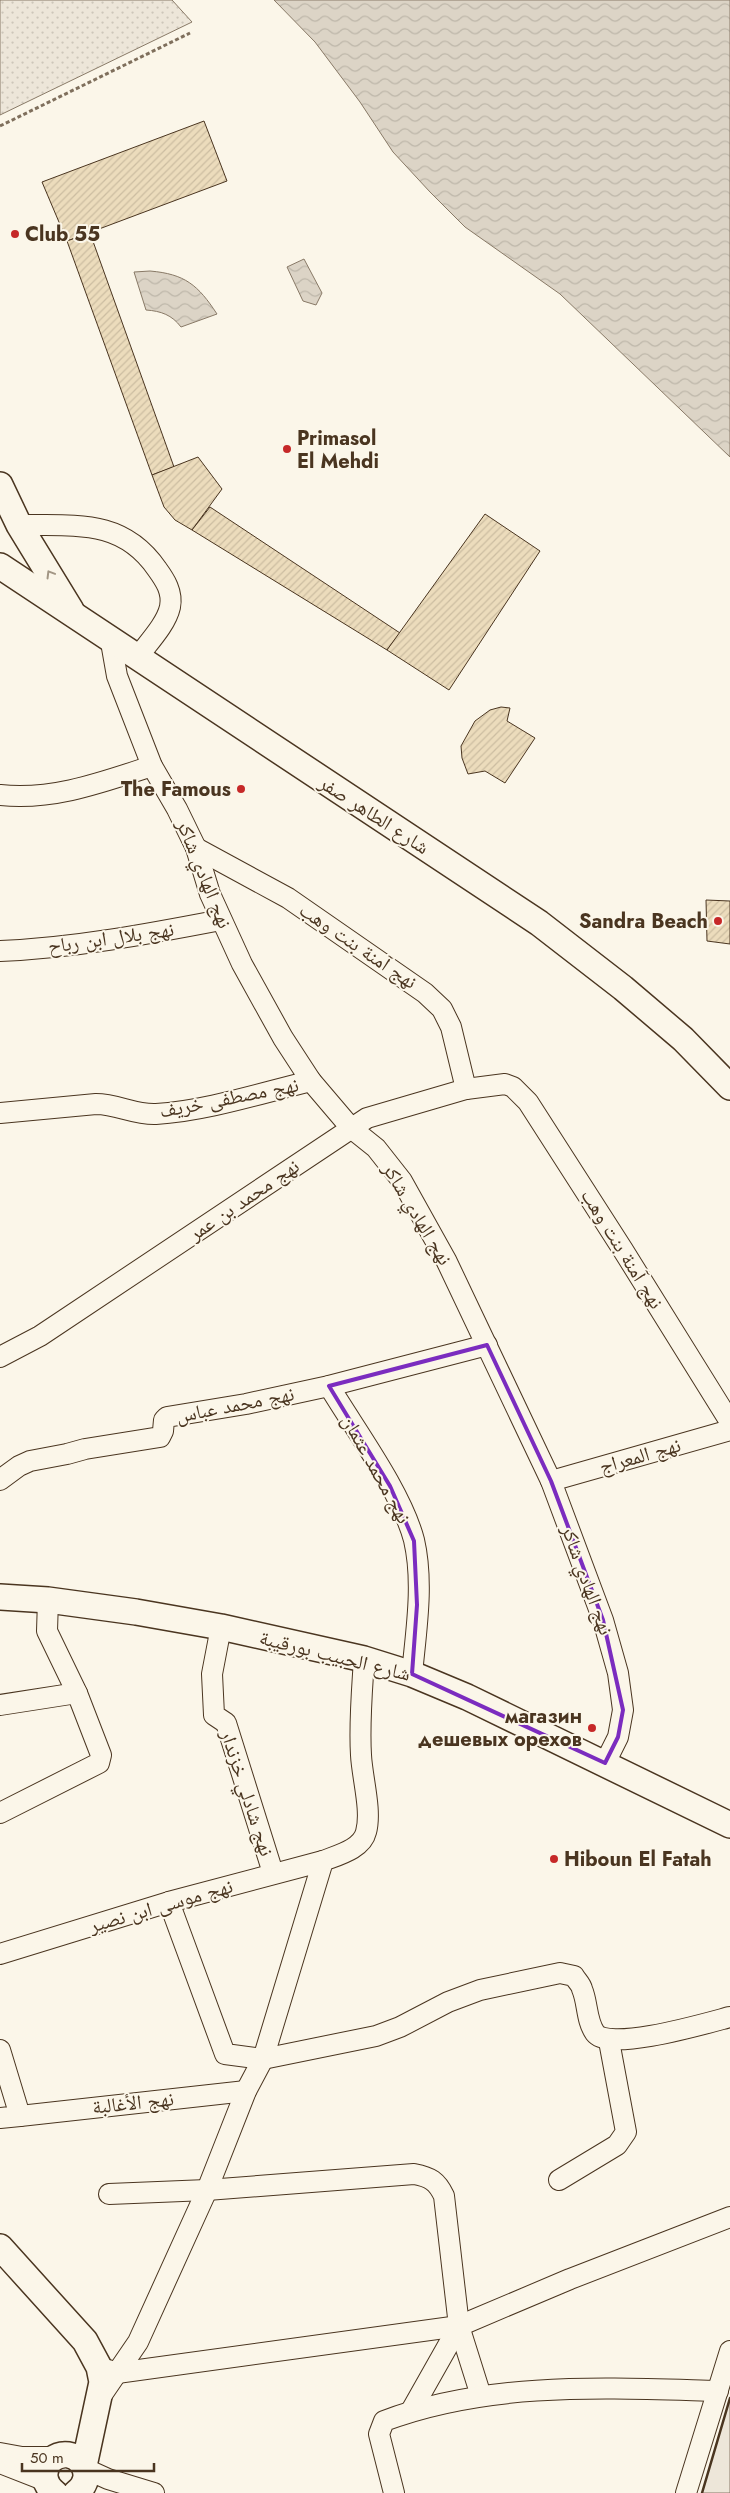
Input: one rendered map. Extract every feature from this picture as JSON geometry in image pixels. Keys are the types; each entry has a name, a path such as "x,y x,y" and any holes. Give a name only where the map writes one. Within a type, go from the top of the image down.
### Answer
{"main road":[{"path":"0,485 19,525 75,616"},
{"name":"شارع الطاهر صفر","path":"0,566 111,642 539,923 638,1000 683,1039 730,1087"},
{"name":"شارع الحبيب بورقيبة","path":"0,1597 48,1600 136,1612 221,1627 364,1659 412,1674 467,1697 730,1825"},
{"path":"0,2247 85,2341 108,2370 102,2382 85,2467 85,2482 76,2493"},
{"path":"49,2488 46,2467 57,2456 100,2399"},
{"path":"57,2456 77,2457 85,2467"}],"street":[{"path":"19,525 101,528 118,533 135,544 151,559 169,590 170,609 137,658"},
{"name":"نهج الهادي شاكر","path":"111,642 117,676 152,766 177,809 196,848 210,894 221,920 283,1038 311,1081 351,1128 376,1148 402,1181 446,1260 551,1481 603,1620 618,1673 623,1710 618,1737 605,1763"},
{"path":"0,795 21,798 43,796 107,781 152,766"},
{"name":"نهج آمنة بنت وهب","path":"196,848 288,898 425,993 442,1009 451,1027 466,1089"},
{"name":"نهج بلال ابن رباح","path":"0,951 100,940 221,920"},
{"name":"نهج مصطفى خريف","path":"0,1113 96,1104 155,1114 188,1110 311,1081"},
{"name":"نهج آمنة بنت وهب","path":"505,1084 513,1087 528,1102 724,1403 730,1422"},
{"name":"نهج محمد بن عمر","path":"0,1357 40,1336 367,1118 466,1089 505,1084"},
{"name":"نهج محمد عباس","path":"0,1480 19,1466 30,1461 85,1449 160,1437 163,1431 164,1420 167,1417 246,1404 329,1386 487,1345"},
{"name":"نهج محمد عثمان","path":"329,1386 390,1486 414,1541 418,1605 412,1674"},
{"name":"نهج المعراج","path":"551,1481 730,1430"},
{"path":"0,1813 99,1763 101,1755 77,1693 53,1648 47,1631 48,1600"},
{"name":"نهج شادلي خزندار","path":"221,1627 212,1674 214,1715 226,1723 273,1873"},
{"name":"نهج موسى ابن نصير","path":"0,1954 169,1902 323,1861 356,1846 366,1833 368,1814 363,1783 360,1730 364,1659"},
{"path":"0,1706 77,1693"},
{"path":"108,2370 138,2342 207,2190 246,2090 263,2059 323,1861"},
{"path":"169,1902 225,2054 263,2059 376,2036 400,2027 448,2002 480,1990 560,1973 574,1976 582,1988 588,2018 596,2035 609,2041 643,2038 730,2017"},
{"path":"559,2180 617,2146 626,2132 609,2041"},
{"path":"0,2050 20,2116"},
{"name":"نهج الأغالبة","path":"0,2118 246,2090"},
{"path":"109,2194 207,2190 414,2174 430,2177 440,2186 444,2196 459,2326 481,2396"},
{"path":"108,2370 459,2326 570,2279 730,2217"},
{"path":"411,2411 459,2326"},
{"path":"686,2493 730,2351"},
{"path":"394,2493 379,2434 384,2420 411,2411 481,2396 623,2388 718,2391"},
{"path":"0,2453 22,2457 57,2456"},
{"path":"0,2463 49,2488"},
{"path":"85,2467 108,2479 154,2493"}],"path":[{"path":"0,126 190,33"}],"highlighted area":[{"path":"487,1345 551,1481 603,1620 623,1710 618,1737 605,1763 412,1674 417,1605 414,1541 390,1486 329,1386"}],"shaded area":[{"path":"0,0 172,0 192,22 0,115"},
{"path":"730,2398 730,2493 702,2493"}],"water":[{"path":"274,0 730,0 730,457 560,294 465,227 430,192 393,152 360,102 315,42"},
{"path":"304,259 322,293 316,305 303,301 287,267"},
{"path":"150,271 173,275 190,283 197,288 217,314 181,327 166,314 146,310 134,272"}],"building":[{"path":"204,121 227,181 67,241 42,182"},
{"path":"90,233 174,467 152,475 67,241"},
{"path":"198,457 222,489 192,530 175,520 164,507 152,475"},
{"path":"210,507 400,633 387,650 192,530"},
{"path":"485,514 540,551 449,690 387,650"},
{"path":"501,707 510,708 507,721 535,738 505,783 485,771 468,774 462,758 461,746 475,721 490,710"},
{"name":"Sandra Beach","path":"706,900 730,901 730,944 707,941"}],"wall":[{"path":"702,2493 730,2398"}],"place":[{"name":"Club 55","path":"15,234"},
{"name":"Primasol El Mehdi","path":"287,449"},
{"name":"The Famous","path":"241,789"},
{"name":"Sandra Beach","path":"718,921"},
{"name":"магазин дешевых орехов","path":"592,1728"},
{"name":"Hiboun El Fatah","path":"554,1859"}]}
